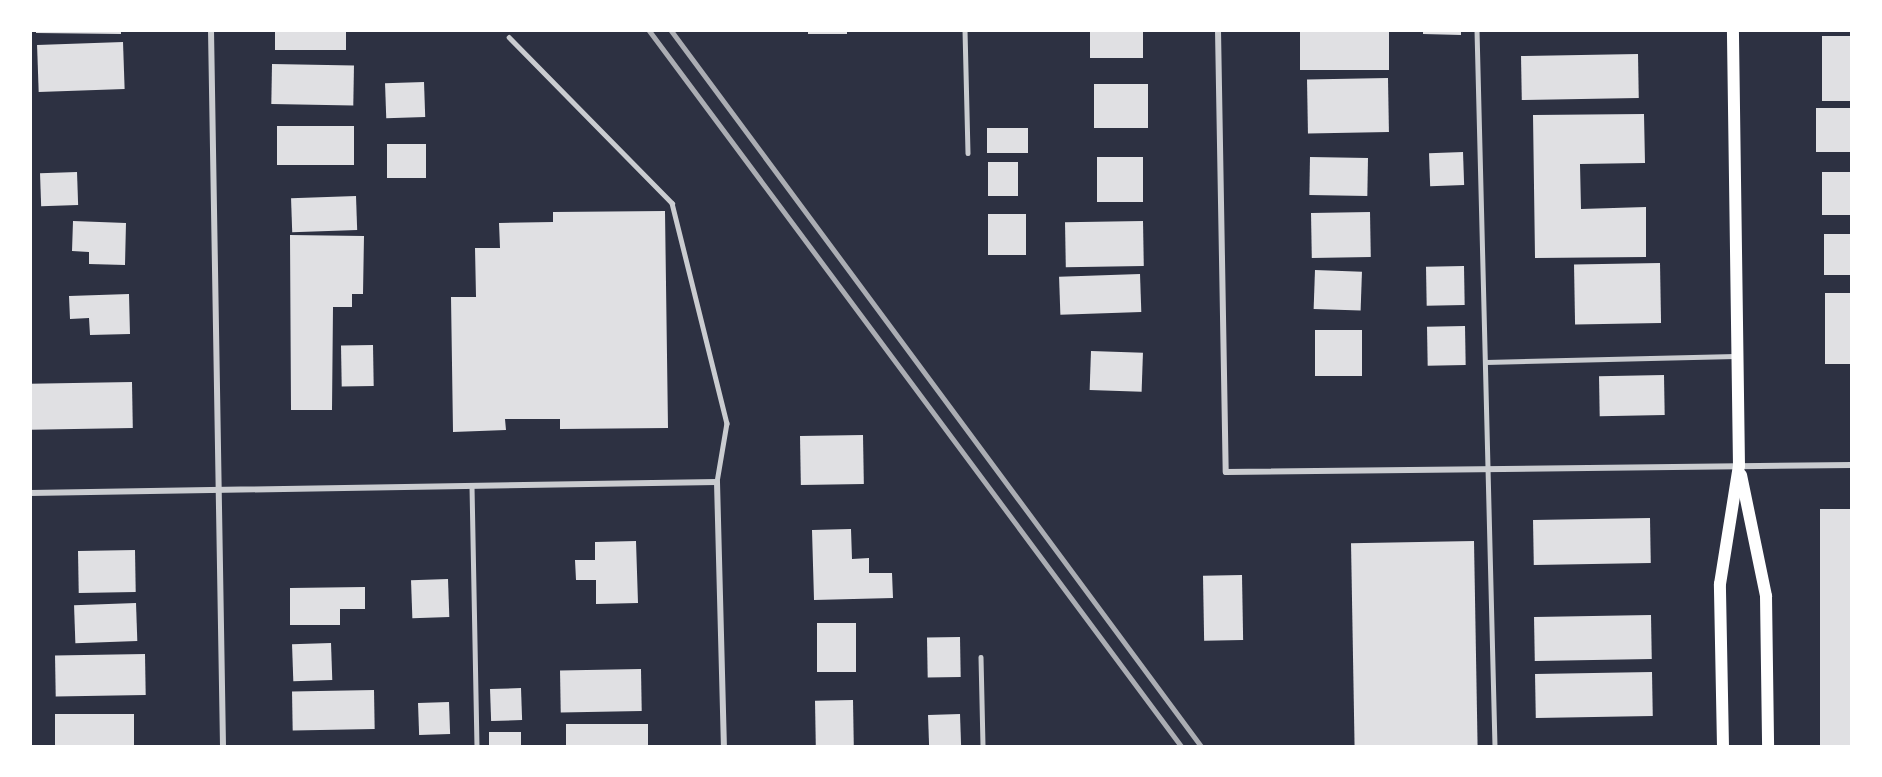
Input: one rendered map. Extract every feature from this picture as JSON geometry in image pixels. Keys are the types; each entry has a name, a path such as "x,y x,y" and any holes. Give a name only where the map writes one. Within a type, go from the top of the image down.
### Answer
{"main road":[{"path":"1723,747 1720,584 1739,466 1733,30"},
{"path":"1739,466 1766,597 1768,747"}],"street":[{"path":"211,30 223,747"},
{"path":"1218,30 1226,472 1852,465"},
{"path":"30,494 717,482 724,747"}],"lane":[{"path":"965,30 968,153"},
{"path":"1477,30 1496,747"},
{"path":"509,38 672,203 728,423 717,482"},
{"path":"1486,362 1738,356"},
{"path":"472,486 477,747"},
{"path":"981,657 983,747"}],"building":[{"path":"36,30 121,30 121,34 36,33"},
{"path":"275,30 346,30 346,50 275,50"},
{"path":"808,30 847,30 847,34 808,34"},
{"path":"1090,30 1143,30 1143,58 1090,58"},
{"path":"1300,30 1389,30 1389,70 1300,70"},
{"path":"1423,30 1461,30 1461,35 1423,34"},
{"path":"1822,36 1852,36 1852,101 1822,101"},
{"path":"123,42 125,89 39,92 37,45"},
{"path":"1638,54 1639,98 1522,100 1521,56"},
{"path":"272,64 354,65 353,105 271,104"},
{"path":"1388,78 1389,132 1308,133 1307,79"},
{"path":"424,82 425,117 386,118 385,83"},
{"path":"1094,84 1148,84 1148,128 1094,128"},
{"path":"1816,108 1852,108 1852,152 1816,152"},
{"path":"1644,114 1645,163 1580,164 1581,209 1646,207 1646,257 1535,258 1533,115"},
{"path":"277,126 354,126 354,165 277,165"},
{"path":"987,128 1028,128 1028,153 987,153"},
{"path":"387,144 426,144 426,178 387,178"},
{"path":"1463,152 1464,185 1430,186 1429,153"},
{"path":"1097,157 1143,157 1143,202 1097,202"},
{"path":"1310,157 1368,158 1367,196 1309,195"},
{"path":"988,162 1018,162 1018,196 988,196"},
{"path":"77,172 78,205 41,206 40,173"},
{"path":"1822,172 1852,172 1852,215 1822,215"},
{"path":"356,196 357,230 292,232 291,198"},
{"path":"665,211 668,428 560,429 560,419 505,419 506,430 453,432 451,297 476,297 475,248 500,248 499,223 553,222 553,212"},
{"path":"1370,212 1371,257 1312,258 1311,213"},
{"path":"988,214 1026,214 1026,255 988,255"},
{"path":"73,221 126,223 125,265 89,264 89,252 72,251"},
{"path":"1143,221 1144,266 1066,267 1065,222"},
{"path":"1824,234 1852,234 1852,275 1824,275"},
{"path":"290,235 364,236 363,294 352,294 352,307 333,307 332,410 291,410"},
{"path":"1660,263 1661,323 1575,324 1574,265"},
{"path":"1464,266 1465,305 1427,306 1426,267"},
{"path":"1315,270 1362,272 1361,311 1314,309"},
{"path":"1140,274 1141,312 1060,315 1059,277"},
{"path":"1825,293 1852,293 1852,364 1825,364"},
{"path":"129,294 130,334 90,335 89,318 70,319 69,296"},
{"path":"1465,326 1466,365 1428,366 1427,327"},
{"path":"1315,330 1362,330 1362,376 1315,376"},
{"path":"373,345 374,386 342,387 341,346"},
{"path":"1091,351 1143,353 1142,392 1090,390"},
{"path":"1664,375 1665,415 1600,416 1599,376"},
{"path":"132,382 133,428 31,430 30,384"},
{"path":"863,435 864,484 801,485 800,436"},
{"path":"1820,509 1852,509 1852,747 1820,747"},
{"path":"1650,518 1651,563 1534,565 1533,520"},
{"path":"851,529 852,559 869,558 869,573 892,573 893,598 814,600 812,530"},
{"path":"636,541 638,603 596,604 596,580 576,580 575,560 595,560 595,542"},
{"path":"1474,541 1478,747 1355,747 1351,543"},
{"path":"135,550 136,592 79,593 78,551"},
{"path":"1242,575 1243,640 1204,641 1203,576"},
{"path":"448,579 449,617 412,618 411,580"},
{"path":"365,587 365,609 340,609 340,625 290,625 290,588"},
{"path":"136,603 137,641 75,643 74,605"},
{"path":"1651,615 1652,659 1535,661 1534,617"},
{"path":"817,623 856,623 856,672 817,672"},
{"path":"960,637 961,677 928,678 927,638"},
{"path":"331,643 332,680 293,681 292,644"},
{"path":"145,654 146,695 56,697 55,656"},
{"path":"641,669 642,711 561,712 560,670"},
{"path":"1652,672 1653,716 1536,718 1535,674"},
{"path":"521,688 522,720 491,721 490,689"},
{"path":"374,690 375,729 293,730 292,691"},
{"path":"853,700 854,747 816,747 815,701"},
{"path":"449,702 450,734 419,735 418,703"},
{"path":"55,714 134,714 134,747 55,747"},
{"path":"960,714 961,747 929,747 928,715"},
{"path":"566,724 648,724 648,747 566,747"},
{"path":"489,732 521,732 521,747 489,747"}],"railway":[{"path":"649,30 1182,747"},
{"path":"671,30 1202,747"}]}
